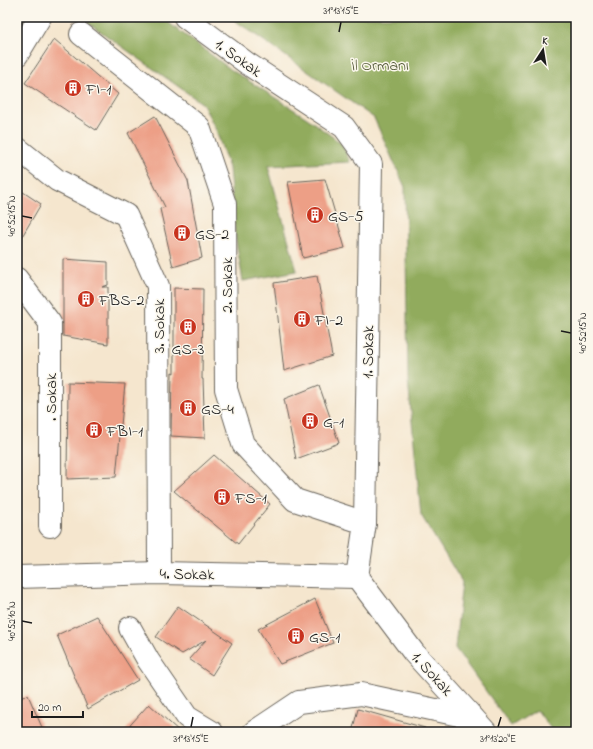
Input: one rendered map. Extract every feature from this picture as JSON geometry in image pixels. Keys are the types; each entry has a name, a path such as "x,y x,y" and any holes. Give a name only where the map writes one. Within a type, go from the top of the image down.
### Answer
{"street":[{"path":"17,55 40,17"},
{"name":"1. Sokak","path":"185,17 248,64 344,127 371,164 365,523 357,576 414,653 479,725"},
{"name":"2. Sokak","path":"81,34 199,128 225,204 226,389 243,444 295,500 365,523"},
{"name":"3. Sokak","path":"17,148 57,180 126,215 158,286 159,572"},
{"name":". Sokak","path":"17,279 50,323 50,526"},
{"name":"4. Sokak","path":"17,577 159,572 357,576"},
{"path":"130,628 148,660 187,717 212,732"},
{"path":"254,732 299,702 362,694 479,725"}],"green space":[{"path":"80,17 161,17 230,69 307,118 342,144 350,162 268,166 297,271 243,281 235,235 229,168 216,130 203,104"},
{"name":"İl Ormanı","path":"230,17 576,17 576,725 569,732 551,729 537,710 511,726 455,648 462,582 421,515 408,380 405,187 374,118"}],"building":[{"name":"FI-1","path":"54,39 118,94 96,130 25,83"},
{"path":"155,116 188,181 202,258 173,267 160,209 165,207 128,133"},
{"name":"GS-5","path":"325,179 345,248 303,258 288,182"},
{"path":"17,188 41,204 17,245"},
{"name":"FBS-2","path":"63,259 108,262 108,285 102,287 108,287 108,344 63,336"},
{"name":"FI-2","path":"317,276 332,356 284,371 274,283"},
{"path":"174,288 203,289 202,379 205,438 171,436 172,372 174,373"},
{"name":"FBI-1","path":"68,382 125,384 116,477 67,479"},
{"name":"G-1","path":"319,385 339,443 296,459 284,399"},
{"name":"FS-1","path":"214,455 270,504 238,544 174,491"},
{"name":"GS-1","path":"315,599 333,643 280,664 258,629"},
{"path":"178,606 232,643 212,675 189,659 206,640 182,654 156,637"},
{"path":"97,616 138,680 88,709 57,635"},
{"path":"28,695 44,732 17,732 17,699"},
{"path":"149,704 180,732 124,732"},
{"path":"358,709 425,728 424,732 352,732"}],"place":[{"name":"FI-1","path":"73,88"},
{"name":"GS-5","path":"315,215"},
{"name":"GS-2","path":"182,233"},
{"name":"FBS-2","path":"86,299"},
{"name":"FI-2","path":"302,319"},
{"name":"GS-3","path":"188,327"},
{"name":"GS-4","path":"188,408"},
{"name":"G-1","path":"310,421"},
{"name":"FBI-1","path":"94,430"},
{"name":"FS-1","path":"222,497"},
{"name":"GS-1","path":"296,636"}]}
